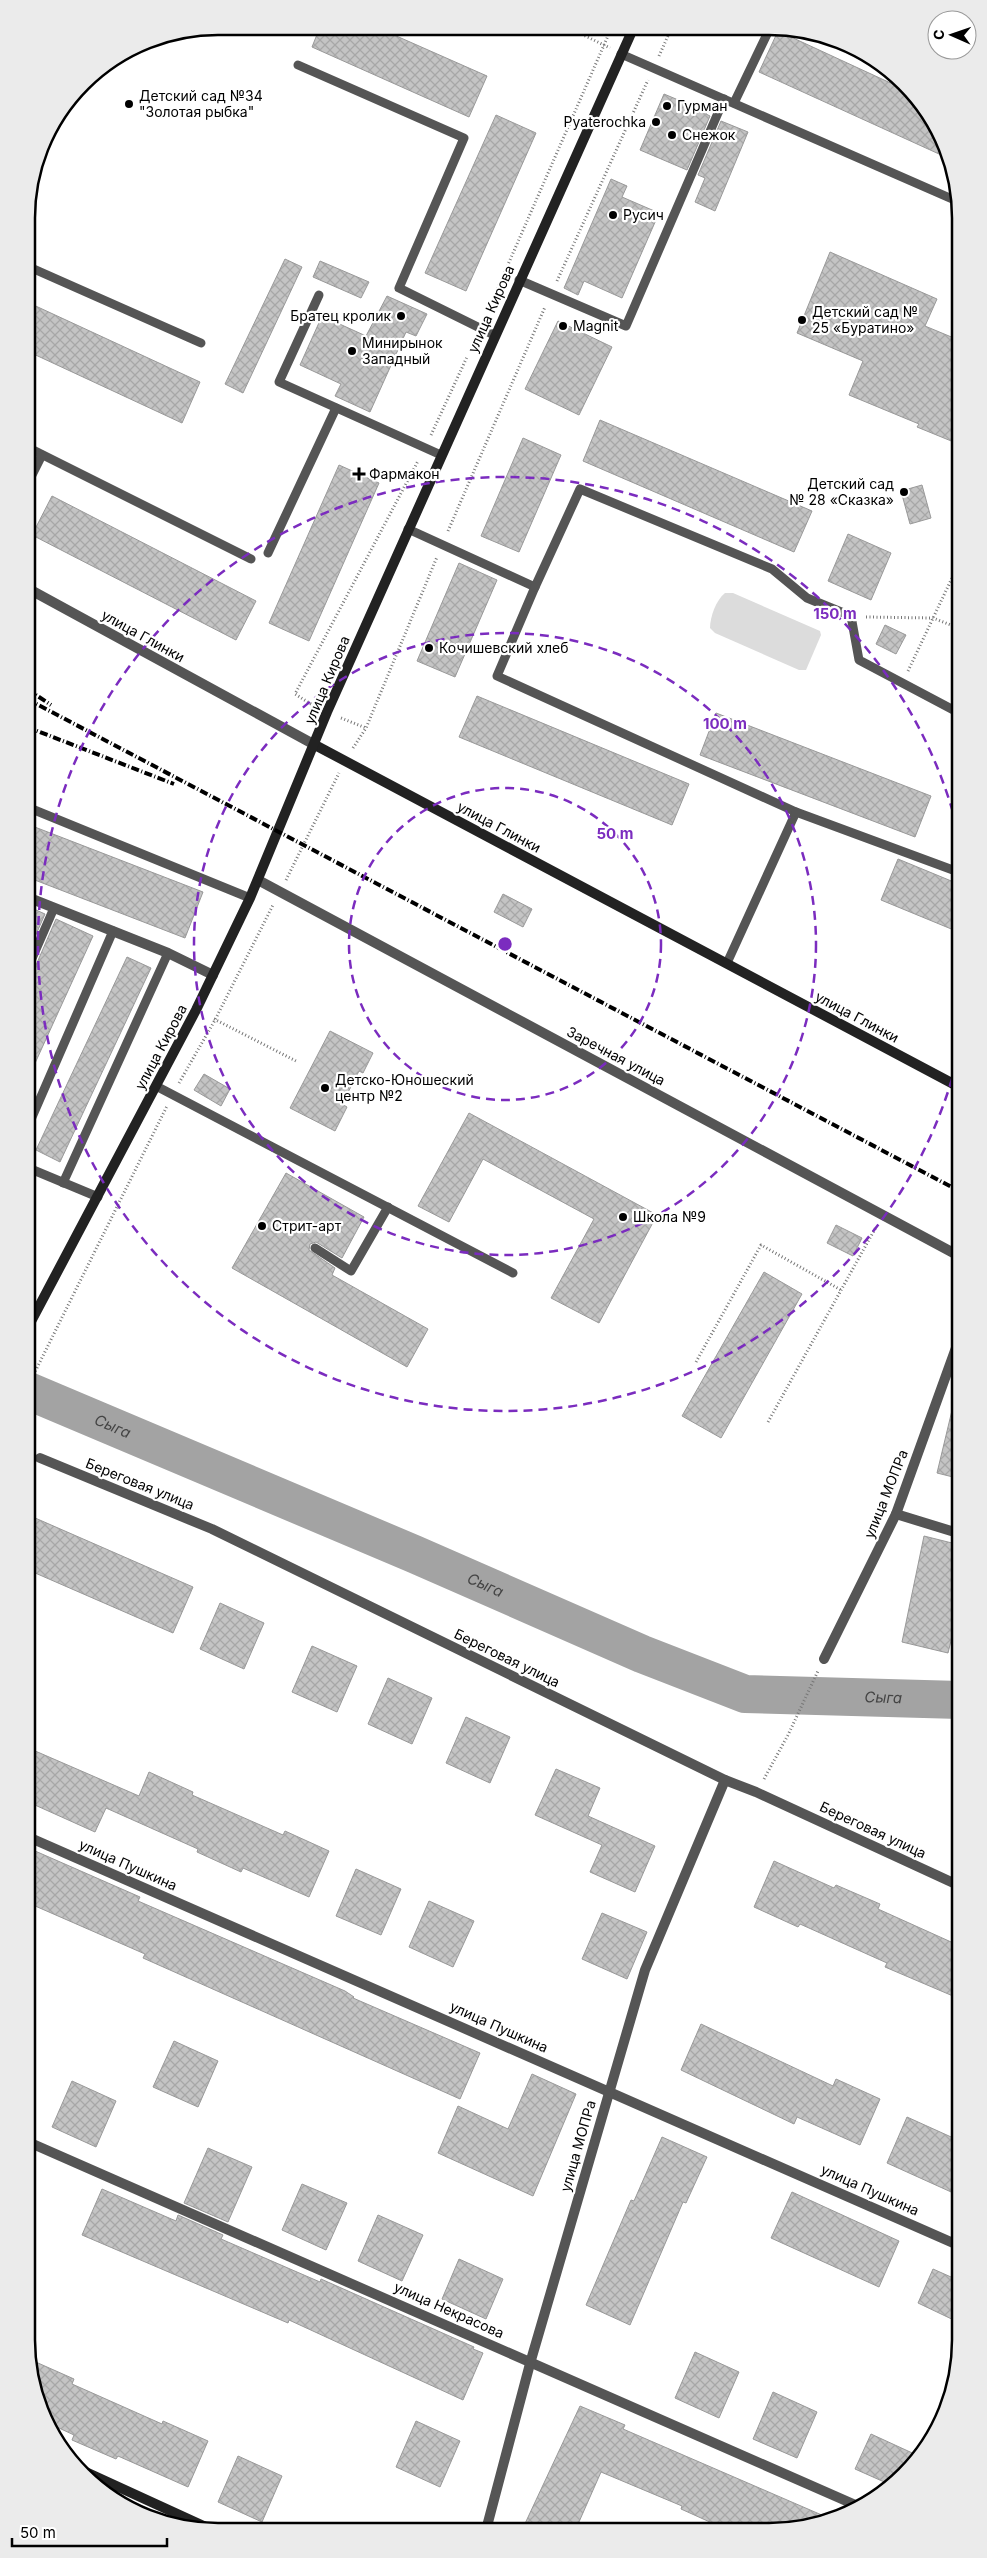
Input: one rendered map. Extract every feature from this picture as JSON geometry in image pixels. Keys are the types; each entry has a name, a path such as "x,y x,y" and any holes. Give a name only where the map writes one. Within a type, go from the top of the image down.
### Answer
{"main road":[{"name":"улица Кирова","path":"35,1314 196,1010 250,898 408,529 630,35"},
{"name":"улица Глинки","path":"315,745 952,1083"},
{"path":"97,2477 192,2521"}],"street":[{"name":"улица Глинки","path":"35,592 315,745"},
{"name":"Заречная улица","path":"258,880 952,1253"},
{"path":"35,901 168,953 213,975"},
{"name":"улица МОПРа","path":"824,1659 896,1514 952,1356"},
{"name":"Береговая улица","path":"40,1458 212,1529 725,1780 756,1792 952,1882"},
{"path":"896,1514 952,1532"},
{"name":"улица МОПРа","path":"488,2523 531,2360 608,2090 645,1970 725,1780"},
{"name":"улица Пушкина","path":"35,1840 952,2242"},
{"name":"улица Некрасова","path":"35,2144 852,2503"}],"lane":[{"path":"734,103 767,35"},
{"path":"621,54 951,198"},
{"path":"298,65 464,138 398,288 494,335"},
{"path":"520,280 626,326 724,98"},
{"path":"35,269 201,342"},
{"path":"318,295 279,382 441,455"},
{"path":"268,553 336,408"},
{"path":"35,451 251,559"},
{"path":"35,469 42,455"},
{"path":"952,709 859,660 851,616 807,598 772,569 580,489 497,676 796,812 952,870"},
{"path":"408,529 535,587"},
{"path":"35,811 250,898"},
{"path":"727,963 796,812"},
{"path":"35,950 54,908"},
{"path":"35,1110 113,931"},
{"path":"63,1183 168,953"},
{"path":"156,1086 513,1272"},
{"path":"35,1171 98,1197"},
{"path":"315,1248 351,1270 388,1207"}],"path":[{"path":"583,35 621,54"},
{"path":"492,301 608,35"},
{"path":"35,1371 173,1095 215,1020 345,761 366,728 442,544 551,293 668,35"},
{"path":"315,706 295,694 425,448 468,354"},
{"path":"903,683 952,578"},
{"path":"851,616 933,618 952,625"},
{"path":"340,718 366,728"},
{"path":"196,1010 296,1061"},
{"path":"768,1422 883,1215"},
{"path":"696,1362 761,1245 841,1290"},
{"path":"756,1792 788,1735 815,1678"}],"shaded area":[{"path":"725,593 733,593 820,631 821,635 806,670 799,670 715,633 710,628 711,619 716,604"}],"building":[{"path":"317,35 394,35 487,76 469,117 312,47"},
{"path":"776,35 790,36 893,84 921,117 940,155 759,72"},
{"name":"Снежок","path":"664,94 707,112 706,114 710,116 687,170 640,150"},
{"path":"496,115 536,133 466,291 425,273"},
{"path":"721,121 748,132 715,211 695,202 705,178 698,175"},
{"path":"611,179 627,186 622,197 659,213 622,298 584,281 578,295 564,288"},
{"path":"830,252 937,299 925,326 952,337 952,441 917,427 919,424 849,395 863,361 797,333"},
{"path":"285,259 302,267 243,393 225,384"},
{"path":"320,261 369,282 361,298 313,277"},
{"name":"Минирынок Западный","path":"387,296 427,314 416,336 406,332 370,412 335,396 341,384 300,365 322,316 366,336"},
{"path":"35,306 200,382 182,423 35,355"},
{"path":"558,321 612,347 579,415 525,389"},
{"path":"600,420 812,511 794,552 583,461"},
{"path":"523,438 561,455 519,552 481,536"},
{"path":"339,465 379,483 309,641 269,623"},
{"path":"922,485 931,518 910,524 901,491"},
{"path":"52,496 256,601 236,640 35,537 35,529"},
{"path":"848,534 891,553 871,600 828,581"},
{"path":"459,563 497,580 455,677 417,661"},
{"path":"885,625 906,635 896,654 876,644"},
{"path":"477,696 689,784 672,825 459,737"},
{"path":"716,713 931,796 915,837 700,755"},
{"path":"35,827 203,892 185,938 35,880"},
{"path":"898,859 952,881 952,929 881,900"},
{"path":"503,894 532,909 523,927 494,912"},
{"path":"35,910 45,914 35,937"},
{"path":"56,919 93,936 35,1063 35,967"},
{"path":"127,957 151,968 60,1162 36,1150"},
{"name":"Детско-Юношеский центр №2","path":"330,1031 373,1053 363,1073 359,1071 342,1104 347,1107 335,1131 290,1108"},
{"path":"204,1074 230,1089 221,1106 194,1090"},
{"name":"Школа №9","path":"469,1113 657,1215 599,1323 551,1298 594,1219 483,1159 449,1222 418,1206"},
{"path":"286,1173 364,1217 342,1258 316,1242 310,1244 309,1250 335,1268 332,1275 428,1329 407,1367 232,1268"},
{"path":"836,1225 862,1238 853,1256 827,1243"},
{"path":"764,1272 802,1294 721,1438 682,1416"},
{"path":"952,1410 952,1477 937,1473"},
{"path":"35,1518 193,1587 173,1633 35,1573"},
{"path":"924,1536 952,1543 952,1637 948,1653 902,1642"},
{"path":"220,1603 264,1623 244,1669 200,1649"},
{"path":"312,1646 357,1666 337,1712 292,1692"},
{"path":"388,1678 432,1698 412,1744 368,1724"},
{"path":"466,1717 510,1737 490,1783 446,1763"},
{"path":"35,1751 139,1796 149,1772 193,1792 192,1795 283,1835 285,1831 329,1851 309,1897 243,1868 241,1872 197,1852 198,1849 106,1808 95,1832 35,1805"},
{"path":"556,1769 600,1788 588,1816 655,1846 635,1892 590,1872 602,1845 535,1815"},
{"path":"35,1851 140,1897 138,1901 345,1991 353,1998 480,2053 460,2099 143,1958 145,1954 35,1906"},
{"path":"774,1861 834,1888 836,1885 880,1904 878,1909 952,1942 952,1996 885,1967 887,1963 800,1924 798,1927 754,1907"},
{"path":"356,1869 401,1889 381,1935 336,1916"},
{"path":"429,1901 474,1921 453,1967 409,1947"},
{"path":"602,1913 647,1932 627,1979 582,1959"},
{"path":"701,2024 833,2086 836,2079 880,2099 860,2145 797,2117 794,2124 681,2070"},
{"path":"174,2041 218,2061 198,2107 153,2087"},
{"path":"532,2074 576,2094 533,2196 438,2153 458,2106 508,2129"},
{"path":"72,2081 116,2101 96,2147 52,2127"},
{"path":"907,2117 952,2137 952,2192 887,2163"},
{"path":"662,2137 707,2157 686,2203 683,2202 630,2325 586,2305 631,2200 634,2201"},
{"path":"208,2148 252,2167 228,2222 184,2203"},
{"path":"302,2184 347,2203 326,2250 282,2230"},
{"path":"102,2189 176,2221 178,2215 223,2235 221,2239 320,2282 321,2279 474,2347 473,2349 483,2353 463,2400 289,2320 288,2323 82,2235"},
{"path":"792,2192 899,2241 879,2287 771,2238"},
{"path":"378,2215 423,2235 402,2281 358,2261"},
{"path":"459,2259 503,2279 486,2319 442,2299"},
{"path":"933,2269 952,2277 952,2319 918,2303"},
{"path":"695,2352 739,2372 719,2418 675,2398"},
{"path":"37,2362 74,2379 72,2384 162,2424 163,2421 208,2441 188,2487 118,2456 116,2459 72,2440 74,2435 58,2428 54,2421 41,2387"},
{"path":"773,2392 817,2412 797,2458 753,2439"},
{"path":"580,2406 625,2425 623,2429 822,2515 781,2523 712,2523 681,2509 682,2506 601,2472 579,2523 525,2523"},
{"path":"416,2421 460,2441 440,2487 396,2467"},
{"path":"871,2434 912,2453 884,2482 855,2469"},
{"path":"238,2456 282,2476 262,2522 218,2502"}],"waterway":[{"name":"Сыга","path":"35,1394 414,1554 642,1654 745,1694 952,1700"}],"railway":[{"path":"35,694 51,705"},
{"path":"35,703 952,1187"},
{"path":"35,730 174,784"}],"place":[{"name":"Детский сад №34 \"Золотая рыбка\"","path":"129,104"},
{"name":"Гурман","path":"667,106"},
{"name":"Pyaterochka","path":"656,122"},
{"name":"Снежок","path":"672,135"},
{"name":"Русич","path":"613,215"},
{"name":"Братец кролик","path":"401,316"},
{"name":"Детский сад № 25 «Буратино»","path":"802,320"},
{"name":"Magnit","path":"563,326"},
{"name":"Минирынок Западный","path":"352,351"},
{"name":"Фармакон","path":"359,474"},
{"name":"Детский сад № 28 «Сказка»","path":"904,492"},
{"name":"Кочишевский хлеб","path":"429,648"},
{"name":"Детско-Юношеский центр №2","path":"325,1088"},
{"name":"Школа №9","path":"623,1217"},
{"name":"Стрит-арт","path":"262,1226"}]}
